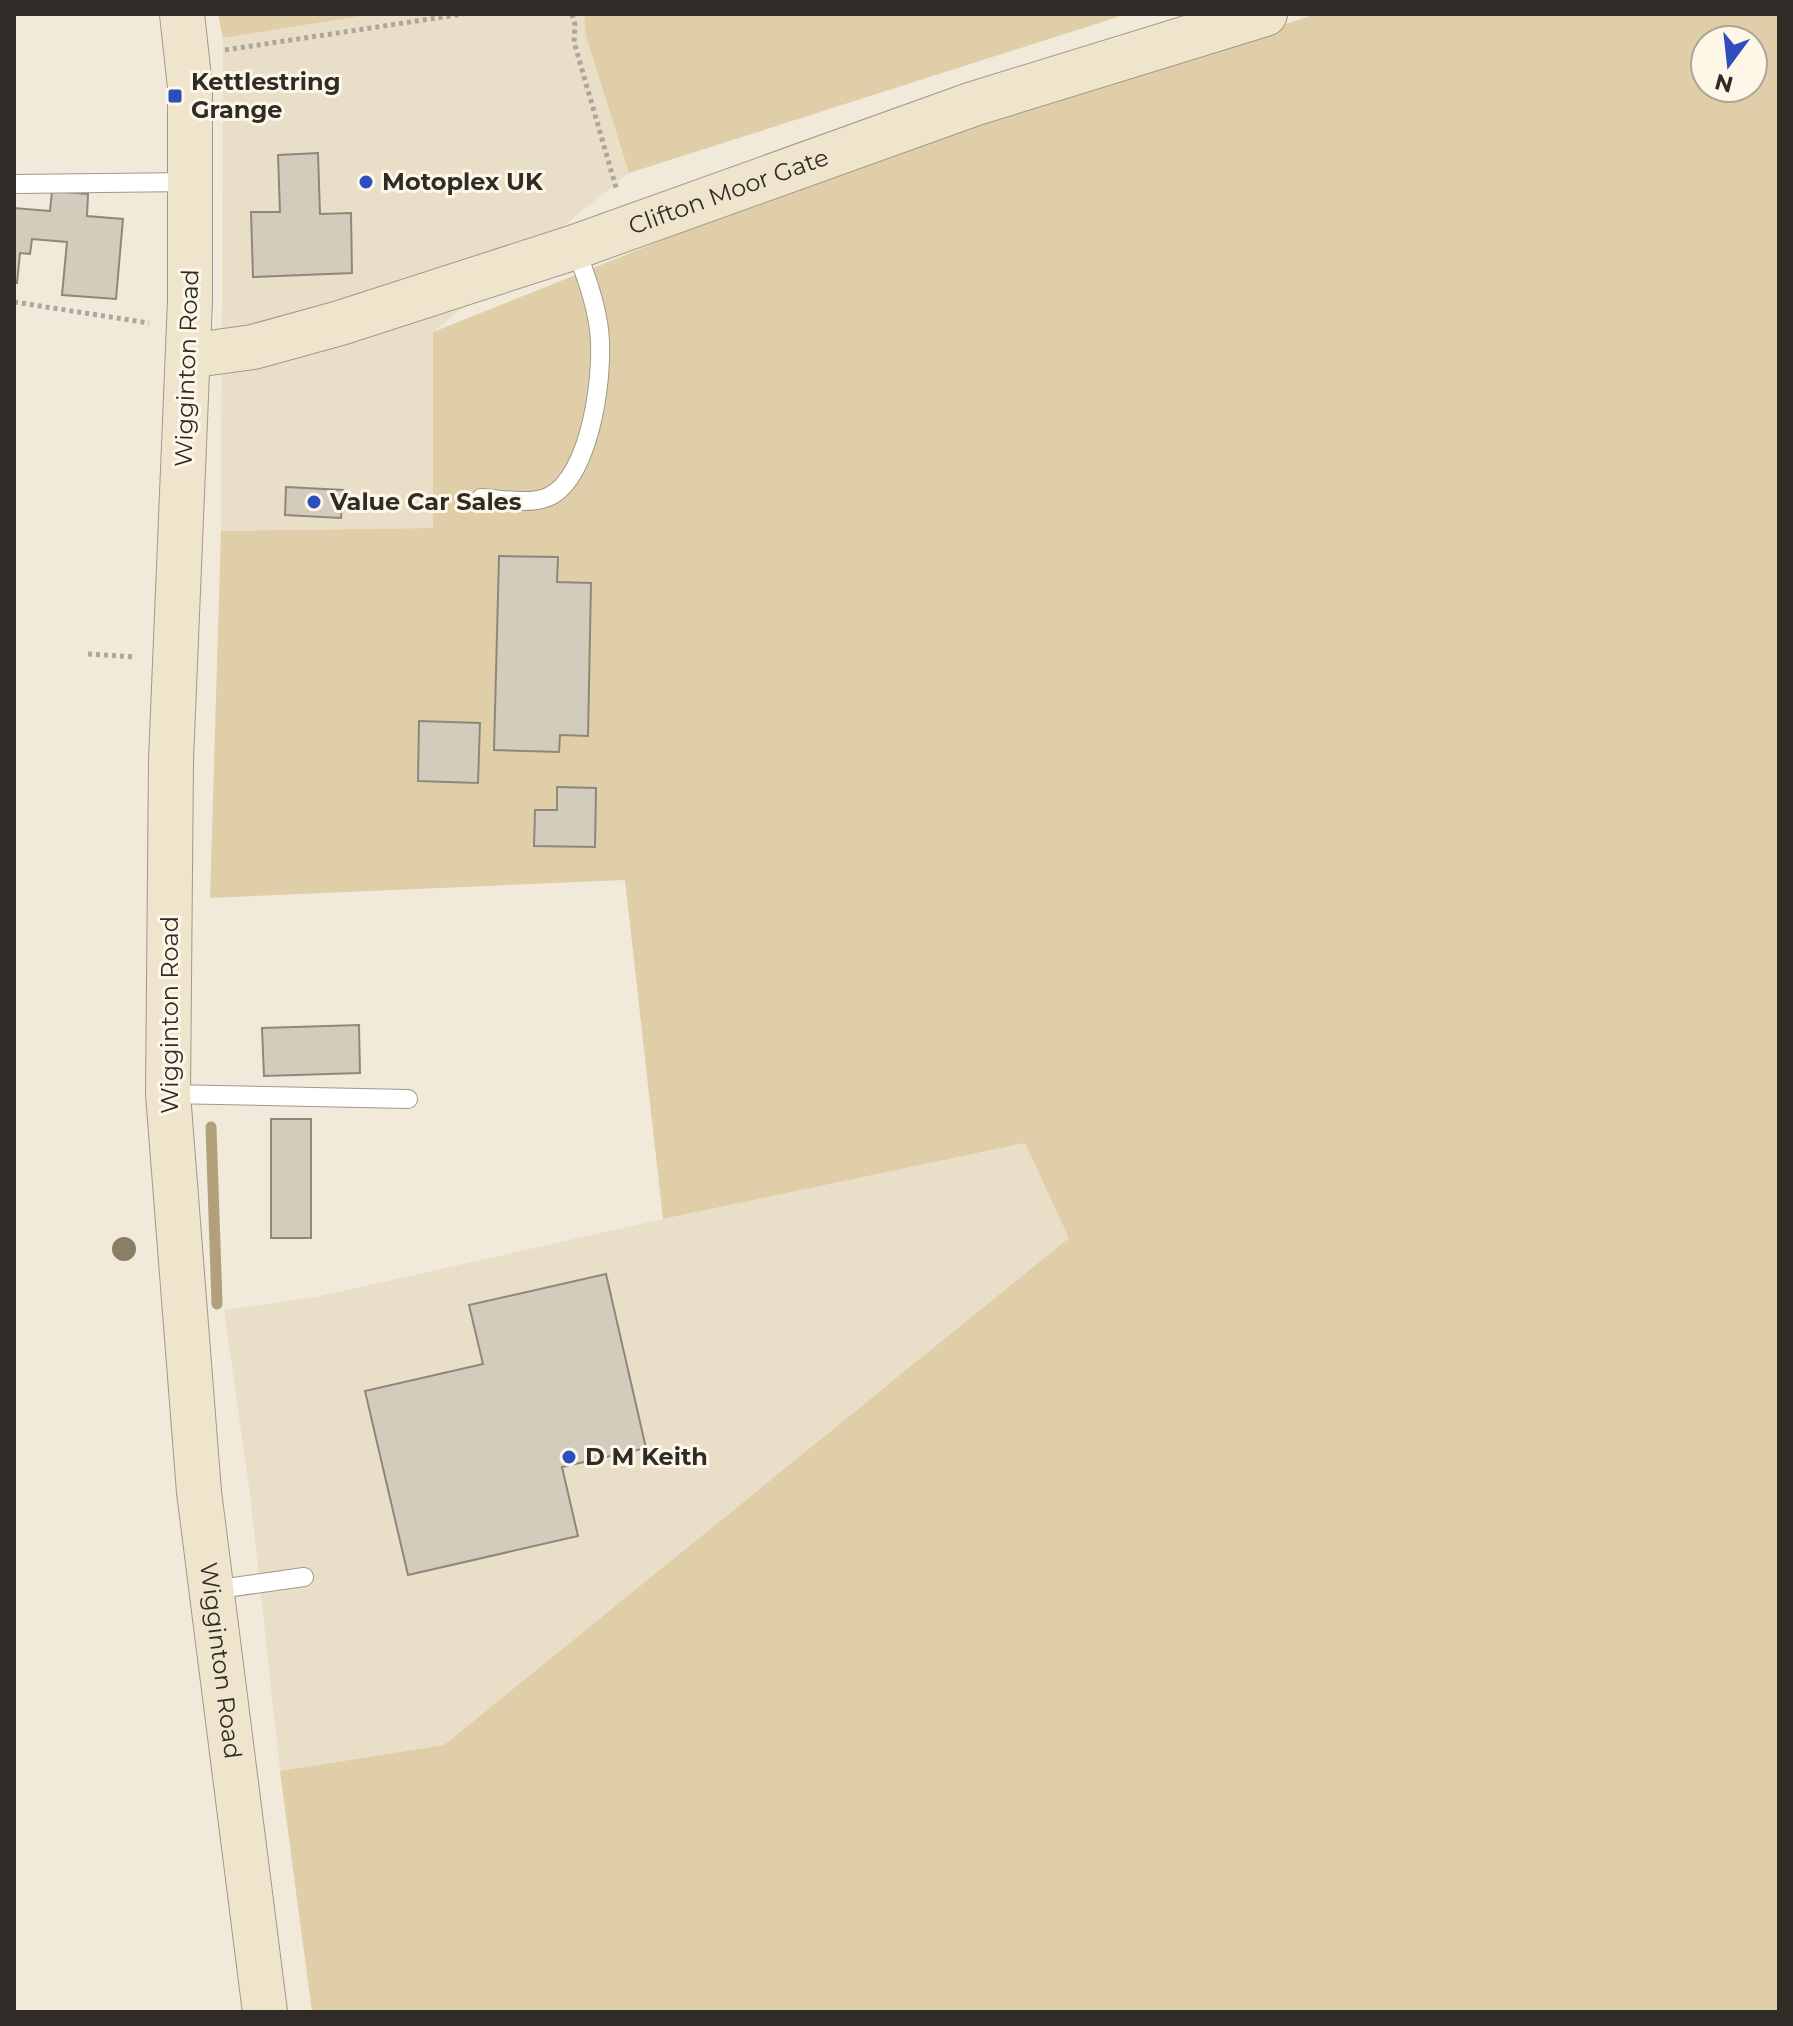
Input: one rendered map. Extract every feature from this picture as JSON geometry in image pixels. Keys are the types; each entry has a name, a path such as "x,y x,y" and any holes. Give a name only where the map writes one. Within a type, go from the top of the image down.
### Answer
{"main road":[{"name":"Clifton Moor Gate","path":"188,342 221,353 312,331 575,247 973,104 1265,14"},
{"name":"Wigginton Road","path":"185,34 191,182 188,342 171,760 168,1094 198,1476 265,2012"}],"lane":[{"path":"14,184 191,182"},
{"path":"481,498 546,498 562,489 575,470 600,382 599,324 575,247"},
{"path":"168,1094 408,1099"},
{"path":"212,1590 304,1577"}],"path":[{"path":"185,34 463,14"},
{"path":"572,14 579,61 616,189 631,225"},
{"path":"14,302 188,342"}],"shaded area":[{"path":"218,14 374,14 223,38"},
{"path":"374,14 584,14 586,36 629,173 433,332 433,528 221,531 223,38"},
{"path":"584,14 1127,14 629,173 586,36"},
{"path":"1316,14 1779,14 1779,2012 312,2012 280,1771 444,1745 1069,1238 1025,1143 663,1219 625,880 210,898 221,531 433,528 433,332 820,177"},
{"name":"D M Keith","path":"1026,1143 1070,1238 444,1745 280,1771 250,1494 224,1310 316,1297 663,1219"}],"building":[{"path":"318,153 320,214 351,213 352,273 253,277 251,212 280,212 278,155"},
{"path":"52,191 88,194 87,216 123,219 116,299 62,295 67,242 32,239 30,254 20,253 17,283 14,283 14,208 50,211"},
{"name":"Value Car Sales","path":"286,487 343,490 341,518 285,515"},
{"path":"499,556 558,557 557,582 591,583 588,736 560,735 559,752 494,750"},
{"path":"419,721 480,723 478,783 418,781"},
{"path":"557,787 596,788 595,847 534,846 535,810 557,810"},
{"path":"359,1025 360,1073 264,1076 262,1028"},
{"path":"271,1119 311,1119 311,1238 271,1238"},
{"path":"606,1274 646,1448 562,1467 578,1536 408,1575 365,1391 483,1364 469,1305"}],"waterway":[{"path":"211,1127 217,1304"}],"place":[{"name":"Kettlestring Grange","path":"175,96"},
{"name":"Motoplex UK","path":"366,182"},
{"name":"Value Car Sales","path":"314,502"},
{"name":"D M Keith","path":"569,1457"}]}
